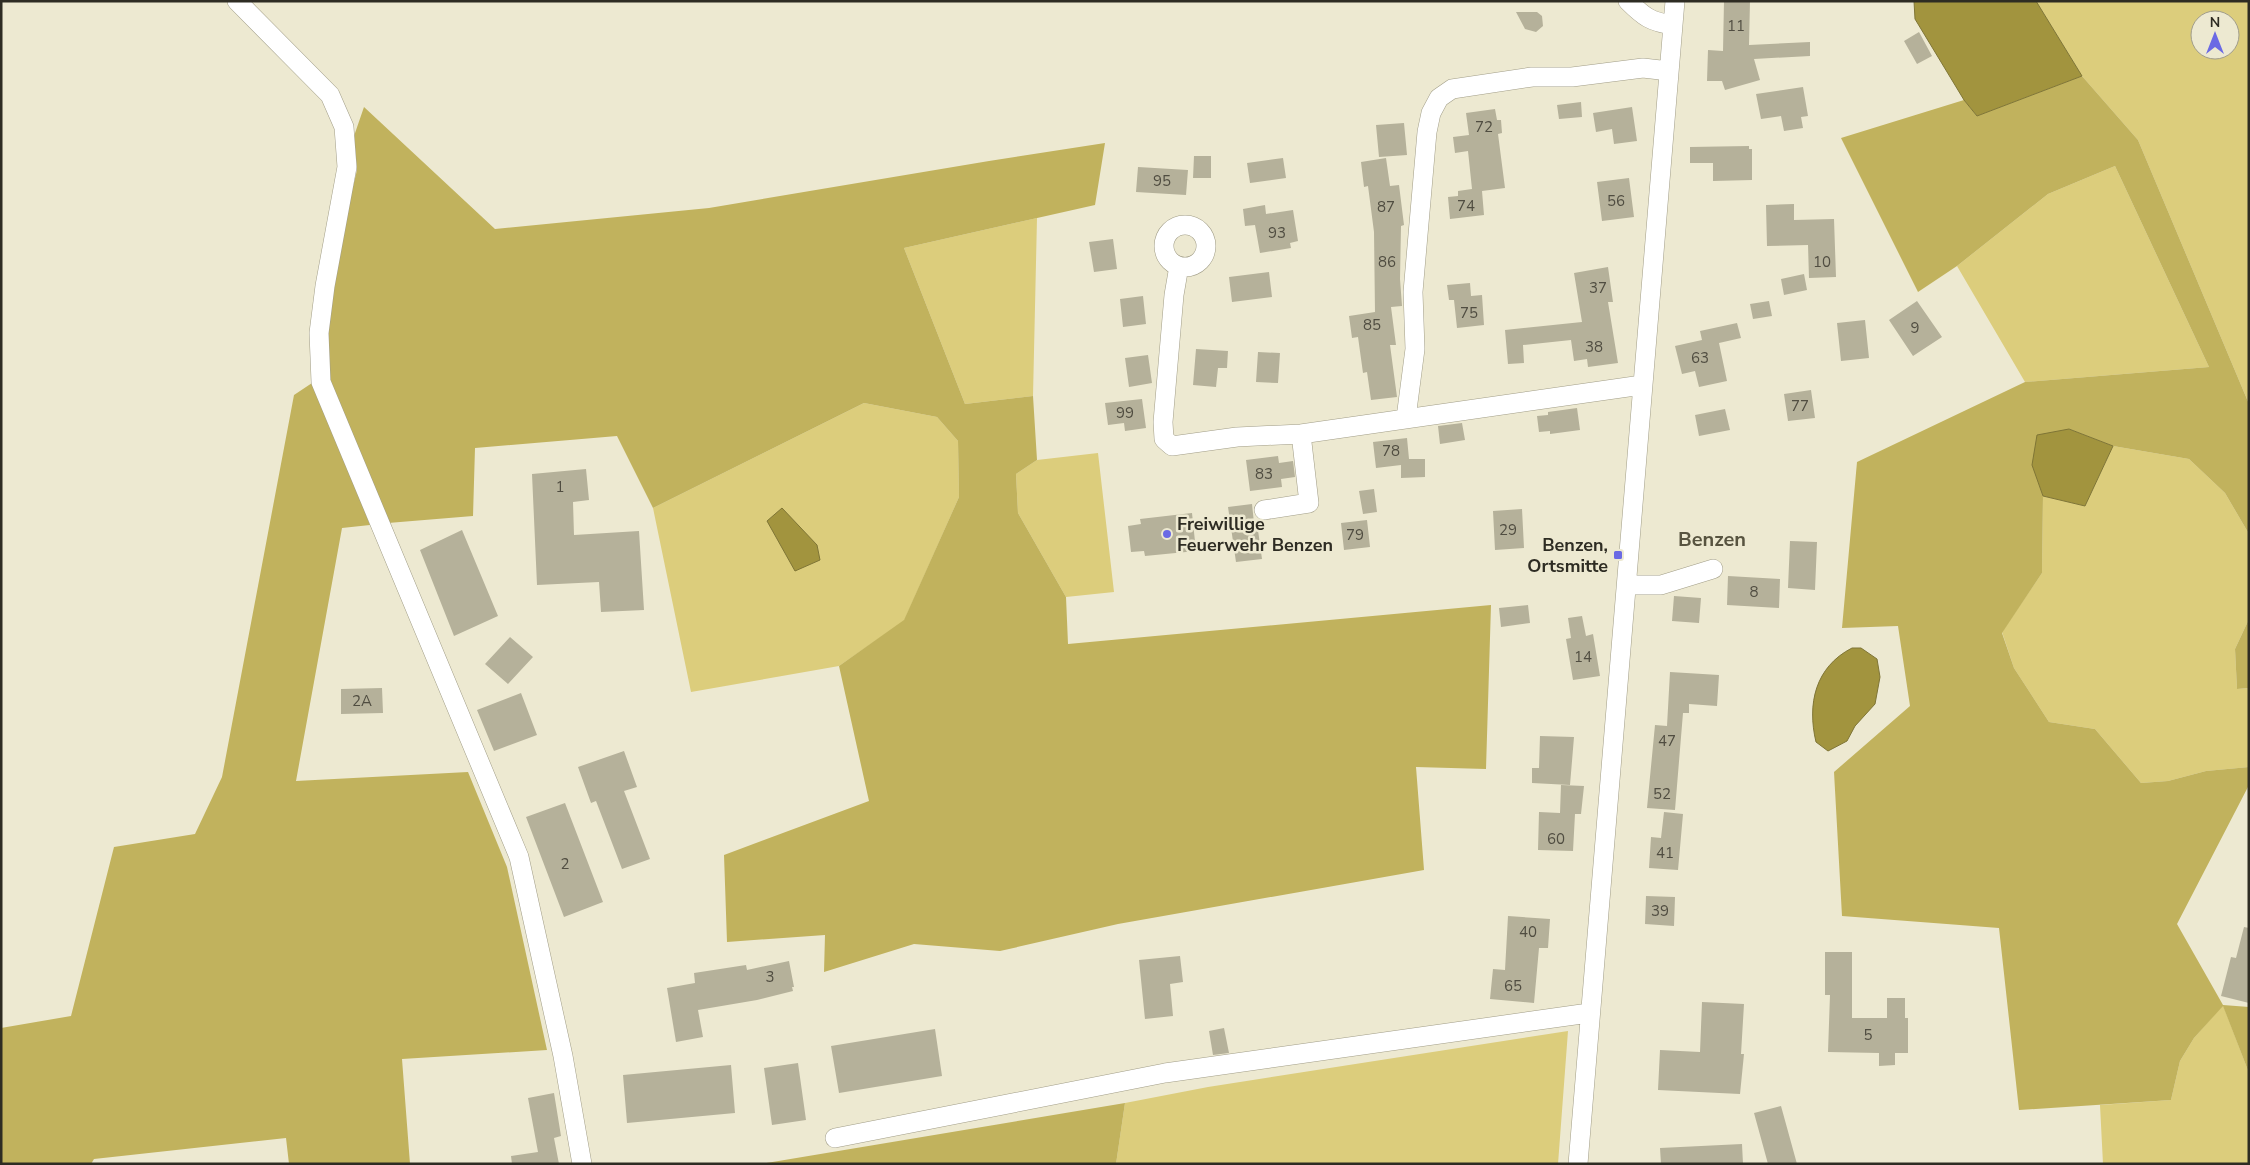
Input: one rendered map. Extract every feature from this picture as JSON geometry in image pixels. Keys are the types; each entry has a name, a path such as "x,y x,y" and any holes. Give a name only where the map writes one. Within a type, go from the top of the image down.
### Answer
{"street":[{"path":"237,1 330,95 344,127 347,168 319,334 321,382 519,857 564,1056 582,1164"},
{"path":"1628,1 1643,16 1656,22 1673,25"},
{"path":"1578,1164 1589,1013 1627,585 1675,1"},
{"path":"1406,418 1415,349 1412,292 1428,132 1431,113 1439,98 1452,88 1532,77 1572,78 1644,68 1669,70"},
{"path":"1179,266 1174,295 1163,422 1164,439 1168,444 1177,446 1237,437 1300,434 1642,385"},
{"path":"1264,510 1309,503 1300,434"},
{"path":"1627,585 1661,585 1713,569"},
{"path":"835,1138 1165,1073 1589,1013"}],"shaded area":[{"path":"1914,1 2036,1 2082,76 1977,116 1964,100 1915,19"},
{"path":"2036,1 2249,1 2249,404 2138,140 2082,76"},
{"path":"2082,76 2138,140 2249,404 2249,534 2225,493 2189,459 2113,446 2069,429 2033,465 2043,496 2042,573 2002,633 2014,668 2049,722 2095,729 2141,783 2168,781 2206,771 2249,767 2249,785 2177,924 2223,1005 2249,1007 2249,1073 2223,1006 2194,1038 2180,1061 2171,1100 2019,1110 1999,928 1842,916 1834,772 1910,706 1898,626 1842,628 1857,462 2025,382 2209,367 2115,166 2048,194 1957,266 1918,292 1841,138 1964,100 1977,116"},
{"path":"364,107 495,229 709,208 1105,143 1095,205 904,248 965,404 1033,396 1037,460 1016,474 1018,513 1066,597 1068,644 1491,605 1486,769 1416,767 1424,870 1118,924 1000,951 914,944 824,972 825,935 727,942 724,855 869,801 839,666 904,620 959,497 958,441 937,417 864,403 653,508 617,436 475,448 473,516 388,523 327,385 328,291 357,170 354,136"},
{"path":"2115,166 2209,367 2025,382 1957,266 2048,194"},
{"path":"1037,218 1033,396 965,404 904,248"},
{"path":"315,381 370,525 342,528 296,781 468,772 507,867 547,1050 402,1059 410,1164 289,1164 286,1138 94,1159 91,1164 1,1164 1,1028 71,1016 114,847 195,834 222,777 294,395"},
{"path":"864,403 937,417 958,441 959,497 904,621 839,666 691,692 653,508"},
{"path":"2069,429 2113,446 2085,506 2043,496 2032,465 2037,435"},
{"path":"2113,446 2189,459 2225,493 2249,534 2249,619 2235,649 2237,689 2249,688 2249,767 2206,771 2168,781 2141,783 2095,729 2049,722 2014,668 2002,632 2042,573 2043,496 2085,506"},
{"path":"1098,453 1114,592 1066,597 1018,513 1016,474 1037,460"},
{"path":"782,508 817,545 820,560 795,571 767,521"},
{"path":"2249,619 2249,688 2237,689 2235,649"},
{"path":"1852,648 1861,648 1877,659 1880,677 1875,704 1855,726 1847,741 1828,751 1816,742 1813,728 1814,701 1817,688 1822,676 1830,665 1839,656"},
{"path":"2223,1005 2249,1073 2249,1164 2103,1164 2100,1105 2171,1100 2180,1061 2194,1038"},
{"path":"1568,1031 1558,1164 1116,1164 1125,1103 1208,1087"},
{"path":"1125,1103 1116,1164 761,1164"}],"building":[{"path":"1724,1 1750,1 1749,45 1810,42 1810,56 1754,59 1760,80 1725,90 1722,81 1707,81 1708,50 1723,51"},
{"path":"1516,12 1537,12 1542,16 1543,26 1536,32 1525,29"},
{"path":"1919,32 1932,56 1917,64 1904,41"},
{"path":"1803,87 1808,116 1801,117 1803,128 1784,131 1781,116 1761,119 1756,94"},
{"path":"1581,102 1582,117 1559,119 1557,105"},
{"path":"1632,107 1637,141 1614,144 1612,129 1596,132 1593,113"},
{"path":"1495,109 1497,120 1501,120 1502,133 1498,134 1505,188 1482,191 1484,215 1450,219 1448,197 1458,196 1458,191 1472,189 1468,151 1455,153 1453,137 1469,135 1466,113"},
{"path":"1404,123 1407,155 1379,157 1376,125"},
{"path":"1749,146 1749,149 1752,149 1752,180 1713,181 1713,163 1690,163 1690,147"},
{"path":"1194,156 1211,156 1211,178 1193,178"},
{"path":"1283,158 1286,178 1250,183 1247,163"},
{"path":"1386,158 1390,186 1399,185 1404,225 1401,226 1400,279 1402,306 1391,307 1396,345 1390,345 1397,397 1371,400 1367,372 1363,373 1358,337 1352,338 1349,316 1375,312 1374,232 1368,186 1364,187 1361,162"},
{"path":"1138,167 1188,170 1186,195 1136,192"},
{"path":"1629,178 1634,217 1602,221 1597,182"},
{"path":"1794,204 1794,220 1834,219 1836,277 1809,278 1808,245 1767,246 1766,205"},
{"path":"1265,205 1266,214 1293,210 1298,241 1290,243 1291,248 1260,253 1255,225 1245,226 1243,209"},
{"path":"1113,239 1117,269 1094,272 1089,242"},
{"path":"1608,267 1613,302 1608,302 1618,363 1588,367 1587,359 1574,361 1571,340 1523,345 1524,363 1508,364 1505,330 1582,322 1574,273"},
{"path":"1269,272 1272,297 1232,302 1229,277"},
{"path":"1804,274 1807,290 1784,295 1781,279"},
{"path":"1470,283 1471,296 1482,295 1484,325 1457,328 1454,300 1449,300 1447,285"},
{"path":"1143,296 1146,324 1123,327 1120,299"},
{"path":"1769,301 1772,316 1753,319 1750,304"},
{"path":"1917,301 1942,337 1913,356 1889,320"},
{"path":"1865,320 1869,358 1841,361 1837,323"},
{"path":"1737,323 1741,338 1719,343 1727,381 1699,387 1695,371 1682,374 1675,346 1702,340 1700,331"},
{"path":"1196,349 1228,351 1227,368 1218,368 1216,387 1193,385"},
{"path":"1258,352 1280,353 1278,383 1256,382"},
{"path":"1148,355 1152,383 1129,387 1125,358"},
{"path":"1811,390 1815,418 1788,421 1784,394"},
{"path":"1142,399 1146,428 1125,431 1124,423 1108,425 1105,403"},
{"path":"1577,408 1580,430 1550,434 1550,431 1539,432 1537,416 1548,415 1548,412"},
{"path":"1725,409 1730,430 1699,436 1695,415"},
{"path":"1462,423 1465,440 1440,444 1438,426"},
{"path":"1407,438 1409,459 1425,459 1425,477 1401,478 1401,465 1376,468 1373,442"},
{"path":"1278,456 1279,463 1293,461 1295,477 1281,479 1282,487 1250,491 1246,460"},
{"path":"586,469 589,500 573,502 574,535 639,531 644,610 601,612 599,582 537,585 532,474"},
{"path":"1374,489 1377,512 1363,514 1359,491"},
{"path":"1252,504 1254,523 1257,523 1262,559 1236,562 1228,507"},
{"path":"1522,509 1524,548 1495,550 1493,511"},
{"path":"1192,513 1196,551 1145,556 1144,551 1131,552 1128,526 1141,524 1140,519"},
{"path":"1367,520 1370,547 1344,550 1341,523"},
{"path":"462,530 498,616 454,636 420,550"},
{"path":"1790,541 1817,542 1815,590 1788,588"},
{"path":"1728,576 1780,579 1779,608 1727,605"},
{"path":"1674,596 1701,598 1699,623 1672,621"},
{"path":"1528,605 1530,623 1501,627 1499,608"},
{"path":"1582,616 1586,636 1593,634 1600,676 1573,680 1566,639 1571,638 1568,618"},
{"path":"510,637 533,657 508,684 485,664"},
{"path":"1670,672 1719,675 1717,706 1689,704 1689,713 1683,713 1675,810 1647,808 1655,725 1667,726"},
{"path":"382,688 383,713 341,714 341,689"},
{"path":"521,693 537,735 494,751 477,710"},
{"path":"1540,736 1574,737 1570,785 1532,783 1532,768 1539,768"},
{"path":"624,751 637,787 624,791 650,859 622,869 596,801 591,803 578,767"},
{"path":"1561,785 1584,786 1581,814 1575,814 1573,851 1538,850 1539,812 1560,813"},
{"path":"565,803 603,902 564,917 526,817"},
{"path":"1664,812 1683,814 1678,870 1649,868 1651,837 1661,838"},
{"path":"1646,896 1675,897 1674,926 1645,924"},
{"path":"1508,916 1550,919 1548,948 1539,948 1534,1003 1490,999 1493,969 1505,970"},
{"path":"2244,927 2249,928 2249,1003 2221,996 2231,957 2236,958"},
{"path":"1825,952 1852,952 1852,1018 1887,1018 1887,998 1905,998 1905,1018 1908,1018 1908,1053 1895,1053 1895,1065 1879,1066 1879,1053 1828,1052 1830,995 1825,995"},
{"path":"1180,956 1183,982 1170,984 1173,1016 1145,1019 1139,960"},
{"path":"789,961 794,987 792,987 793,991 757,1000 698,1010 703,1037 676,1042 667,988 695,983 694,973 746,965 747,970"},
{"path":"1702,1002 1744,1004 1741,1054 1744,1054 1740,1094 1658,1090 1660,1050 1700,1052"},
{"path":"1224,1028 1229,1053 1213,1055 1209,1031"},
{"path":"935,1029 942,1076 839,1093 831,1046"},
{"path":"798,1063 806,1120 772,1125 764,1068"},
{"path":"731,1065 735,1113 627,1123 623,1075"},
{"path":"554,1093 561,1136 554,1138 559,1164 512,1164 511,1156 538,1152 528,1098"},
{"path":"1781,1106 1797,1164 1768,1164 1754,1113"},
{"path":"1742,1144 1743,1164 1661,1164 1660,1148"}],"place":[{"name":"Freiwillige Feuerwehr Benzen","path":"1167,534"},
{"name":"Benzen, Ortsmitte","path":"1618,555"}],"district":[{"name":"Benzen","path":"1712,539"}]}
